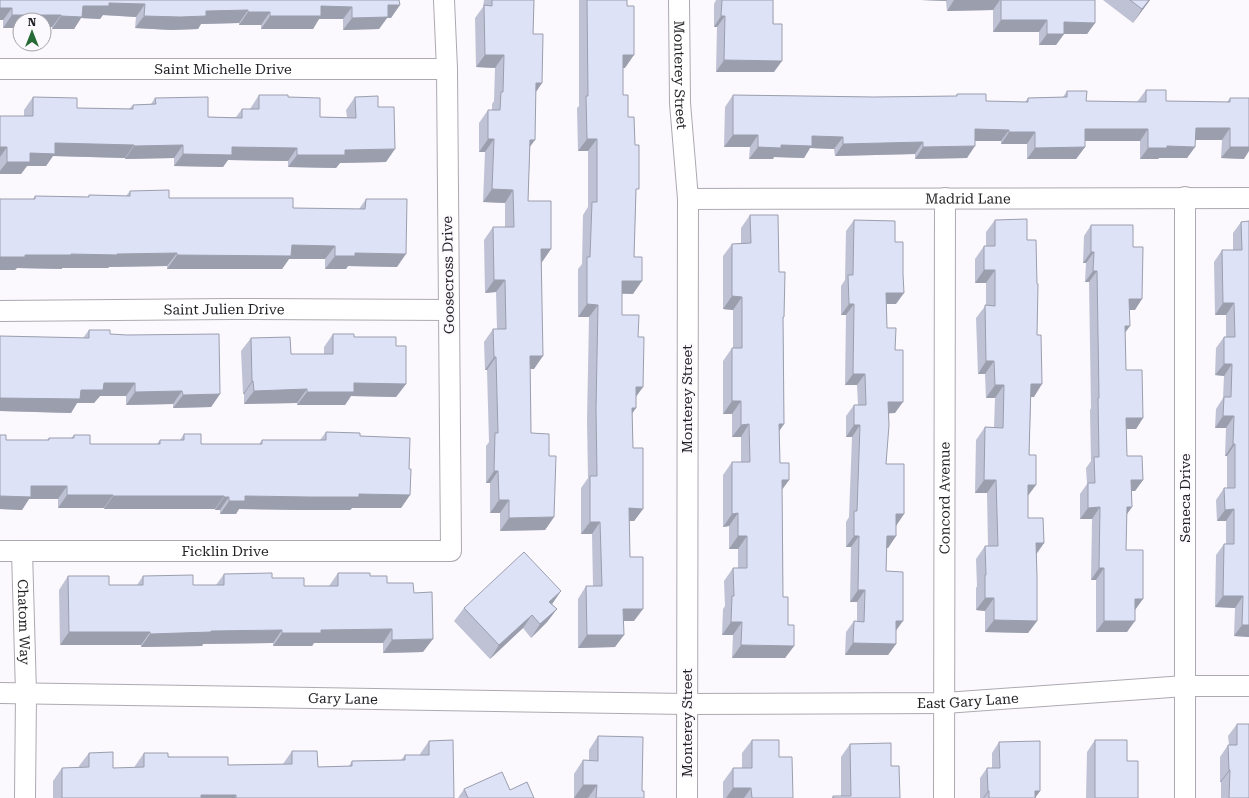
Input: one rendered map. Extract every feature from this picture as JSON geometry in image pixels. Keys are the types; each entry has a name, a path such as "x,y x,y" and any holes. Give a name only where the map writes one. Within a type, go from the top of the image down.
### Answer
{"street":[{"name":"Goosecross Drive","path":"444,0 451,551"},
{"name":"Monterey Street","path":"679,0 680,103 688,199 687,798"},
{"name":"Saint Michelle Drive","path":"0,69 446,69"},
{"name":"Seneca Drive","path":"1185,197 1185,798"},
{"name":"Concord Avenue","path":"944,798 945,198"},
{"name":"Madrid Lane","path":"688,199 1249,198"},
{"name":"Saint Julien Drive","path":"0,311 232,309 449,310"},
{"name":"Ficklin Drive","path":"0,551 451,551"},
{"name":"Chatom Way","path":"22,551 26,692 25,798"},
{"name":"East Gary Lane","path":"686,704 945,703 1185,686 1249,686"},
{"name":"Gary Lane","path":"0,693 26,692 686,704"}],"building":[{"path":"0,0 399,0 400,5 388,5 388,17 352,18 352,7 321,6 321,16 270,16 270,12 248,12 248,10 206,11 206,16 180,17 144,16 145,4 109,3 109,6 83,6 82,17 52,15 52,12 12,12 12,8 0,8"},
{"path":"492,0 534,0 533,34 543,34 542,83 536,83 535,140 530,140 528,201 551,201 551,249 541,249 543,356 530,356 531,433 549,434 549,456 556,456 554,517 509,518 509,500 499,500 498,471 494,471 495,433 498,433 496,357 494,357 493,329 506,329 505,280 494,280 493,227 514,227 513,190 492,189 494,139 488,139 488,110 500,110 501,92 503,92 504,55 485,55 484,5 492,6"},
{"path":"587,0 627,0 627,6 634,6 634,55 623,55 623,95 628,95 628,117 634,117 635,145 639,145 639,189 636,189 634,257 642,257 642,281 622,281 622,315 639,315 638,337 644,337 643,387 636,387 636,408 632,408 633,448 643,448 643,509 629,508 630,557 643,557 643,609 623,609 624,635 587,635 586,586 602,586 600,522 590,522 590,476 597,476 596,408 598,305 587,304 587,257 590,257 592,202 597,202 597,139 587,139"},
{"path":"722,0 773,0 773,24 782,24 782,61 724,60 725,16 721,16"},
{"path":"1001,0 1095,0 1095,23 1064,22 1064,34 1047,34 1047,20 1001,20"},
{"path":"1130,0 1149,0 1142,9"},
{"path":"1146,90 1166,90 1166,101 1230,102 1230,98 1249,98 1249,147 1230,147 1230,128 1196,128 1195,147 1167,146 1167,148 1148,148 1148,129 1085,129 1085,147 1035,148 1035,132 1009,132 1009,130 975,129 975,146 923,147 923,142 843,144 843,137 812,136 812,146 781,145 781,148 758,147 758,135 733,135 733,95 874,97 957,96 957,94 986,94 986,101 1028,102 1028,98 1067,97 1067,91 1087,91 1086,101 1146,102"},
{"path":"259,95 288,95 288,97 320,98 320,117 356,118 355,97 378,96 378,107 394,107 395,149 345,150 345,155 297,155 297,148 232,147 232,155 183,154 183,145 134,146 55,143 55,154 30,153 30,162 7,162 7,147 0,147 0,116 33,116 33,97 77,98 77,108 133,109 133,105 156,104 155,98 208,97 208,117 242,118 242,109 259,109"},
{"path":"169,190 169,198 293,198 293,208 365,209 366,199 407,199 406,254 355,253 355,256 335,256 335,246 292,245 291,256 177,255 177,253 117,255 25,255 25,257 0,257 0,199 35,199 35,196 130,196 130,191"},
{"path":"750,215 778,215 779,272 785,272 783,317 784,424 779,424 780,463 789,463 789,480 782,480 783,597 788,597 788,625 794,625 794,646 741,645 742,622 731,622 732,596 734,596 733,568 747,568 747,536 738,536 738,513 732,514 732,462 750,462 749,424 741,425 741,401 732,401 732,348 742,348 742,297 732,296 732,244 751,243"},
{"path":"1027,219 1027,240 1036,240 1038,284 1037,335 1041,335 1042,384 1031,384 1029,455 1036,455 1036,485 1028,485 1028,518 1043,518 1044,543 1036,543 1037,621 994,620 994,598 985,598 985,546 998,546 996,480 984,480 985,427 1003,428 1004,385 995,385 994,361 986,361 985,305 995,306 995,270 984,270 984,246 995,246 995,220"},
{"path":"854,220 895,221 895,242 903,242 904,293 886,293 887,328 896,328 895,350 903,350 903,402 888,402 889,425 886,464 904,464 904,514 896,514 896,536 887,536 886,571 903,572 903,621 896,621 896,644 853,643 854,621 864,622 865,590 858,590 859,536 854,536 854,511 857,511 860,425 854,425 854,405 866,405 865,374 853,374 854,304 849,304 848,275 853,275"},
{"path":"1249,221 1249,625 1242,625 1243,596 1223,596 1224,544 1234,544 1234,509 1225,510 1224,488 1235,488 1235,444 1233,444 1234,416 1223,416 1224,397 1231,397 1232,364 1224,364 1224,337 1235,337 1234,303 1223,303 1222,250 1242,250 1241,222"},
{"path":"1091,225 1133,225 1133,247 1143,247 1142,299 1129,299 1130,326 1125,326 1126,370 1142,370 1143,418 1126,418 1127,456 1142,456 1143,480 1131,480 1132,507 1127,507 1126,550 1143,550 1143,599 1135,599 1135,621 1104,621 1104,568 1099,568 1100,507 1088,508 1088,483 1095,483 1094,457 1099,457 1097,271 1093,271 1094,252 1091,252"},
{"path":"89,330 110,330 110,334 127,335 219,334 220,394 183,395 182,391 135,392 135,383 104,383 103,390 81,390 80,399 0,398 0,336 89,338"},
{"path":"333,334 354,334 354,337 396,337 396,346 406,346 406,384 354,383 354,392 307,392 307,389 254,391 252,381 251,338 290,337 291,354 333,354"},
{"path":"326,432 360,433 360,436 410,438 410,495 359,494 359,497 245,496 245,501 229,501 229,497 224,496 67,495 67,486 31,486 31,497 0,496 0,435 6,435 6,440 49,440 49,438 74,438 74,435 90,435 90,444 160,444 160,440 184,440 184,434 201,434 201,444 262,444 262,440 326,440"},
{"path":"524,552 561,591 549,602 557,609 540,624 532,615 499,645 464,608"},
{"path":"272,573 272,578 304,578 304,586 338,586 338,573 370,573 370,576 387,576 387,583 413,583 414,593 432,592 433,639 392,640 392,629 321,630 321,633 282,633 282,630 150,634 150,632 69,632 68,576 109,576 109,585 143,585 143,576 193,575 193,585 224,585 224,574"},
{"path":"1237,724 1249,724 1249,798 1229,798 1230,770 1228,745 1237,745"},
{"path":"598,736 643,737 642,791 644,791 644,798 596,798 597,785 583,785 583,760 598,761"},
{"path":"453,740 454,798 236,798 236,795 201,795 201,798 62,798 62,768 89,767 89,753 113,752 113,768 144,767 144,753 168,753 168,757 228,757 228,765 292,764 292,751 317,751 318,767 352,766 352,761 405,760 405,755 429,755 429,741"},
{"path":"752,740 779,740 779,757 792,757 793,798 752,798 751,788 733,788 733,768 752,768"},
{"path":"1095,740 1127,740 1127,761 1138,761 1138,798 1095,798"},
{"path":"1040,741 1040,791 1035,791 1035,798 989,798 987,768 1000,768 999,742"},
{"path":"891,743 891,766 899,766 900,798 833,798 833,796 851,796 850,744"},
{"path":"502,772 510,790 527,782 534,798 468,798 464,789"}]}
